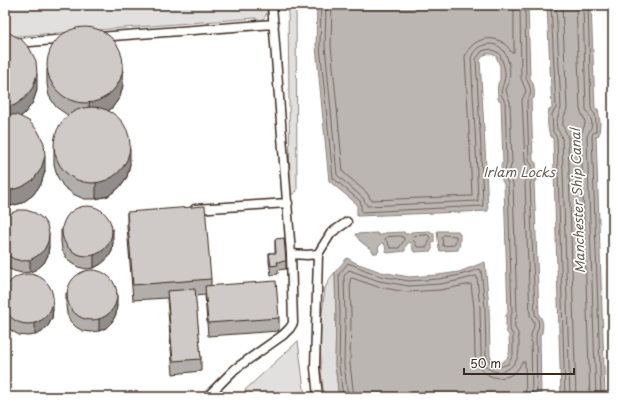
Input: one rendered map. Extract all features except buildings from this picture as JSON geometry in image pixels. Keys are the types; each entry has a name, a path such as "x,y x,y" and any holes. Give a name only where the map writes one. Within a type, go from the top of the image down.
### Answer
{"lane":[{"path":"207,397 235,369 283,335 293,323 292,254 272,5"},
{"path":"92,37 274,24"},
{"path":"5,44 76,38"},
{"path":"186,210 288,203"},
{"path":"318,397 315,368 318,254 331,233 347,222"},
{"path":"292,254 318,254"}],"shaded area":[{"path":"5,5 268,5 268,7 265,17 256,22 256,18 5,37"},
{"path":"288,5 296,5 297,191 290,196"},
{"path":"335,272 335,365 339,397 324,397 321,371 320,331 325,288"},
{"path":"298,341 305,397 245,397 245,390"}],"water":[{"path":"317,5 528,5 530,78 534,92 534,98 531,100 533,160 536,163 537,181 534,182 539,315 543,324 542,333 540,335 541,397 339,397 335,365 335,272 347,258 381,272 409,277 459,272 485,262 489,307 490,356 493,361 500,363 509,355 509,335 506,331 506,315 508,313 504,184 502,181 501,164 503,163 501,101 498,99 500,66 496,56 491,54 483,56 480,60 488,211 357,216 357,204 329,181 316,46"},
{"name":"Irlam Locks","path":"547,5 591,5 595,109 598,109 600,123 599,135 596,136 605,397 561,397 553,138 551,137 548,124 549,110 552,109"},
{"path":"430,231 434,234 434,242 432,243 431,251 414,252 412,244 409,242 405,247 405,251 388,253 383,243 378,248 379,251 377,253 373,253 373,251 360,241 355,234 377,233 378,235 382,235 384,233 404,232 405,234 410,234 411,232"},
{"path":"437,231 458,231 460,234 460,244 458,250 440,251"}],"water label":[{"name":"Manchester Ship Canal","path":"577,201"}]}
